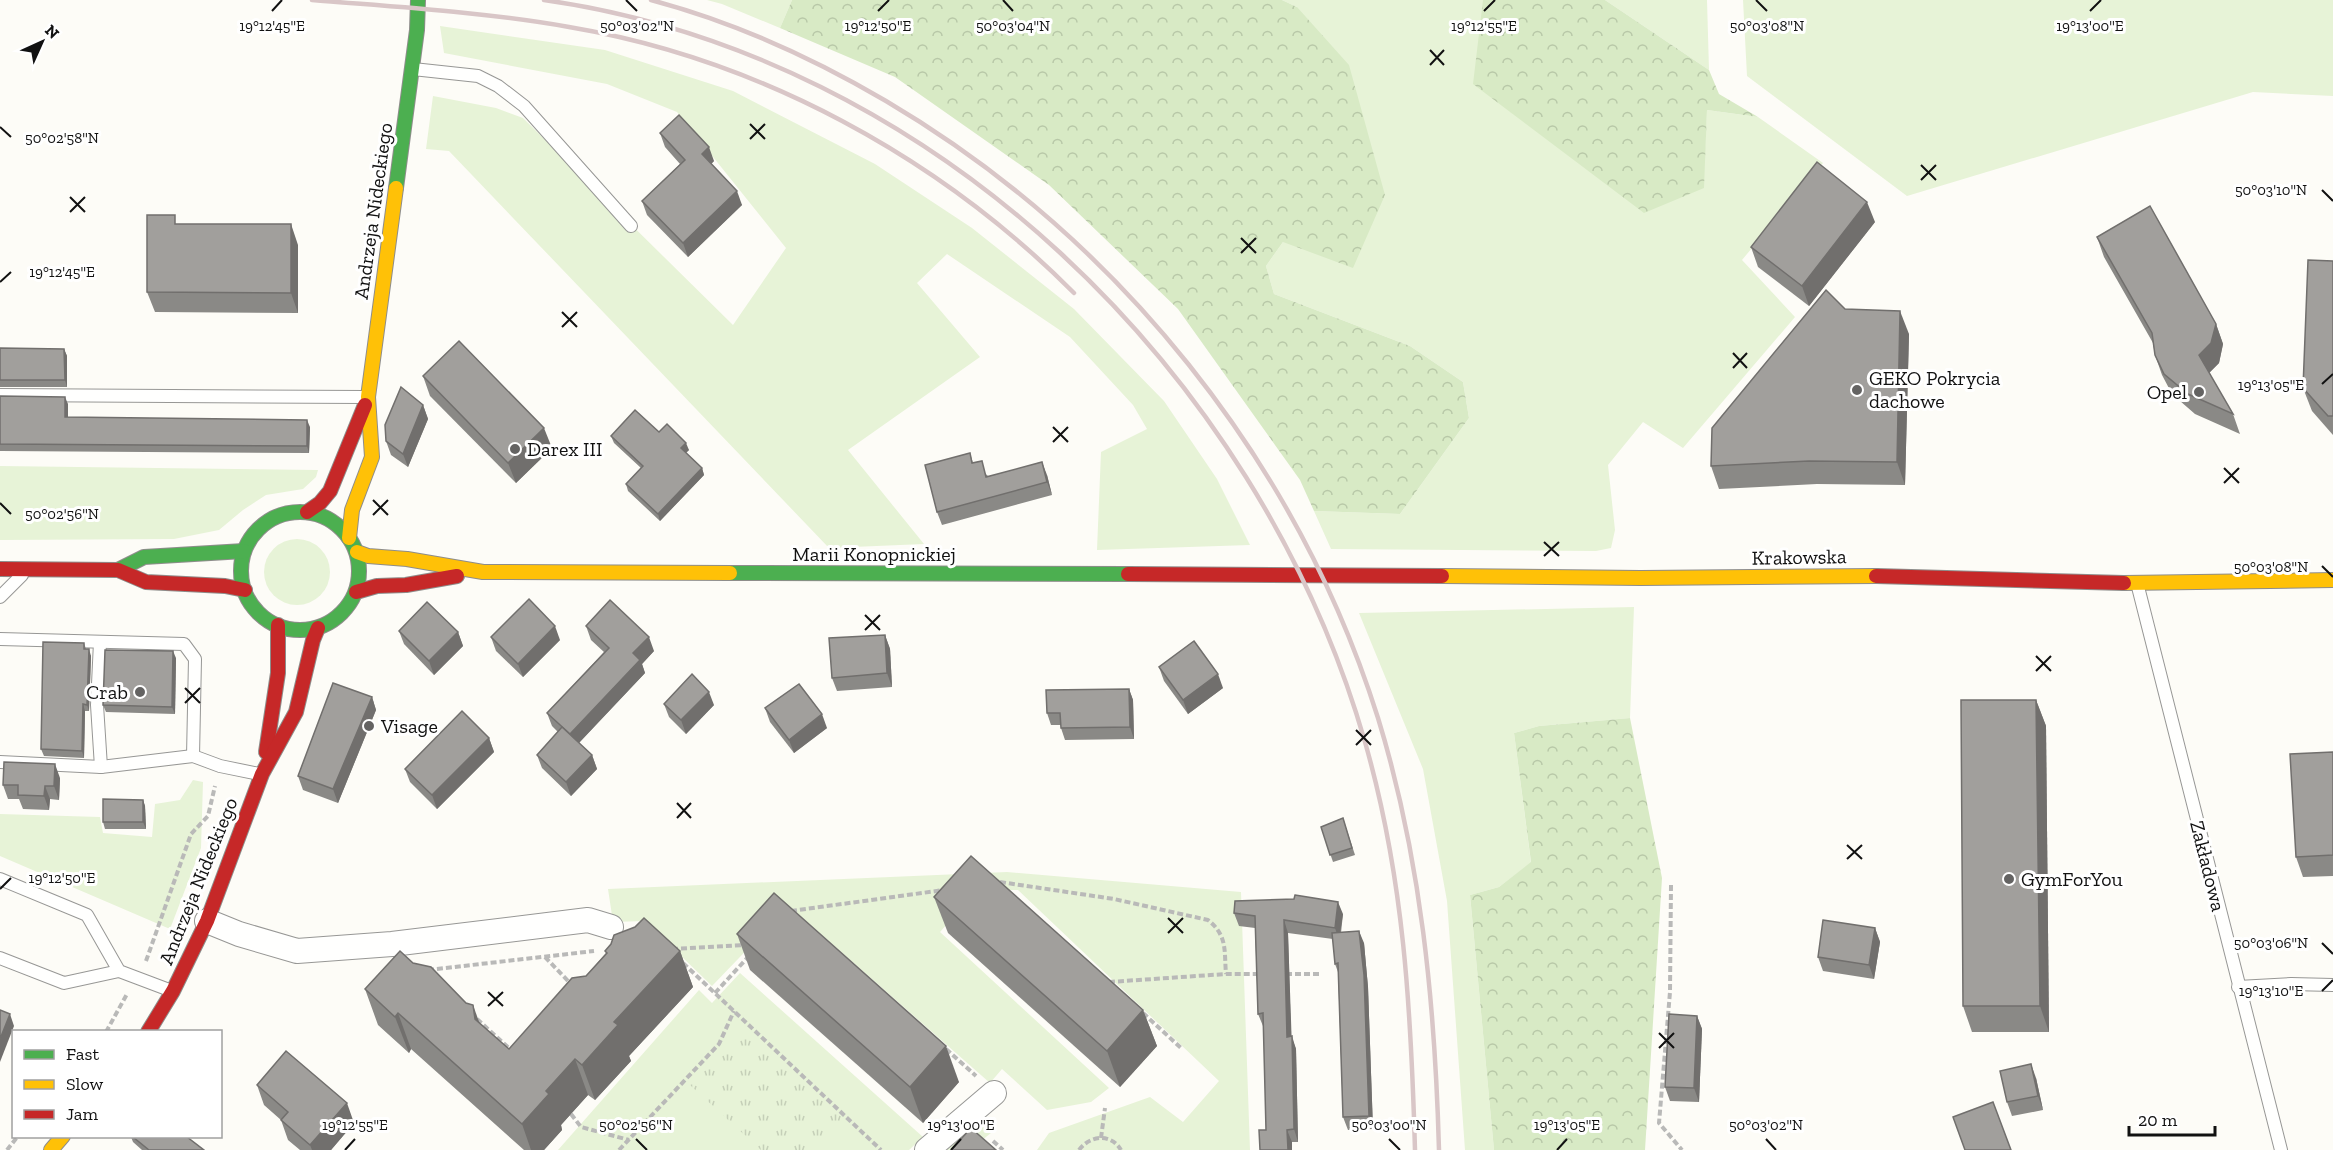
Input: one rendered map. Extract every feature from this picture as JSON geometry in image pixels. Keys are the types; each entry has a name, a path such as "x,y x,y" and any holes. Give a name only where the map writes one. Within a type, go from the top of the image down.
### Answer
{"street":[{"name":"Andrzeja Nideckiego","path":"349,538 352,510 372,457 368,398 417,30 418,0"},
{"name":"Andrzeja Nideckiego","path":"307,512 330,492 368,398"},
{"path":"294,512 307,512 327,518 339,526 349,538 357,552 359,578 356,592 346,608 332,621 318,628 304,631 278,626 266,619 253,606 240,577 240,563 244,551 261,527 276,517 294,512"},
{"path":"118,570 144,557 244,551"},
{"name":"Marii Konopnickiej","path":"357,552 368,556 406,559 483,572 1266,575"},
{"path":"0,569 118,570 146,582 225,586 245,590"},
{"name":"Marii Konopnickiej","path":"356,592 377,586 406,585 483,572"},
{"name":"Krakowska","path":"1266,575 1641,578 1867,576 2083,583 2333,580"},
{"name":"Andrzeja Nideckiego","path":"262,774 278,673 278,626"},
{"name":"Andrzeja Nideckiego","path":"149,1030 173,991 207,921 262,774 296,712 318,628"},
{"path":"207,921 239,934 297,951 392,944 588,920 612,927"},
{"path":"927,1150 994,1093"},
{"path":"51,1150 62,1138"}],"lane":[{"path":"411,69 478,76 498,86 524,106 631,226"},
{"path":"0,395 368,398"},
{"path":"0,597 15,581 33,569"},
{"name":"Zakładowa","path":"2137,582 2281,1150"},
{"path":"0,639 184,644 195,659 193,756"},
{"path":"100,642 97,705 101,767"},
{"path":"0,762 101,767 193,756 220,766 262,774"},
{"path":"0,879 87,915 119,971"},
{"path":"0,958 63,984 119,971 173,991"},
{"path":"2238,987 2291,984 2333,985"}],"path":[{"path":"1008,890 1000,882 1114,899 1208,920 1218,928 1224,939 1226,974"},
{"path":"1671,885 1670,992 1659,1123 1682,1150"},
{"path":"799,919 790,911 953,889"},
{"path":"431,978 423,971 613,949 612,927"},
{"path":"749,945 668,949 881,1150"},
{"path":"715,993 752,952"},
{"path":"544,957 577,990"},
{"path":"1100,974 1116,989"},
{"path":"1108,982 1226,974 1261,974"},
{"path":"1284,974 1319,974"},
{"path":"619,1150 719,1044 734,1011"},
{"path":"1141,1011 1181,1048"},
{"path":"474,1017 517,1055"},
{"path":"941,1046 994,1093"},
{"path":"1101,1137 1105,1108"},
{"path":"571,1114 582,1127 628,1140"},
{"path":"1079,1150 1092,1139 1101,1137 1111,1140 1121,1150"},
{"path":"7,1150 17,1138"},
{"path":"993,1141 1003,1150"}],"green space":[{"path":"707,0 792,0 780,28"},
{"path":"792,0 1282,0 1297,7 1349,65 1385,195 1353,268 1283,242 1266,266 1274,294 1410,346 1463,382 1469,418 1400,514 1314,511 1300,480 1178,309 1049,185 895,77 780,28"},
{"path":"1282,0 1483,0 1703,188 1707,110 1758,117 1823,163 1742,260 1795,317 1683,448 1643,422 1608,465 1615,530 1611,548 1596,551 1331,549 1314,511 1400,514 1469,418 1463,382 1410,346 1274,294 1266,266 1283,242 1297,7"},
{"path":"1483,0 1605,0 1709,70 1719,94 1758,117 1707,110 1704,188 1644,213 1473,84"},
{"path":"1605,0 1707,0 1709,70"},
{"path":"1743,0 2333,0 2333,96 2253,92 1907,196 1747,76"},
{"path":"440,26 605,50 733,91 875,164 972,228 1074,309 1164,401 1217,479 1250,545 1097,550 1101,452 1147,429 1133,405 1070,337 947,254 917,283 980,357 848,450 924,544 829,548 449,151 426,149 433,96 496,108 523,118 733,325 786,248 677,112 607,84 444,53"},
{"path":"0,466 318,470 316,477 303,489 266,495 219,530 174,539 0,540"},
{"path":"290,539 304,539 316,544 325,553 330,572 328,585 321,596 304,605 290,605 278,600 269,591 264,579 264,565 269,553 278,544"},
{"path":"1634,607 1630,718 1539,726 1514,733 1531,863 1499,887 1470,895 1494,1150 1465,1150 1447,901 1423,769 1359,613"},
{"path":"1630,718 1662,878 1645,1150 1494,1150 1470,895 1499,887 1531,862 1514,733 1539,726"},
{"path":"193,780 203,782 201,848 170,929 0,856 0,814 100,817 103,833 152,837 155,804 180,800"},
{"path":"1007,872 1241,892 1250,1150 1037,1150 1049,1133 1150,1097 1183,1122 1219,1081 1018,890 977,890 940,932 1109,1088 1091,1102 1047,1110 1002,1069 990,1083 789,906 712,986 645,921 613,922 608,889"},
{"path":"740,973 923,1137 909,1150 558,1150 699,990 712,1003"},
{"path":"747,1024 850,1121 823,1150 761,1150 690,1085"},
{"path":"984,1117 997,1128 970,1150 946,1150"}],"building":[{"path":"679,115 709,147 702,154 737,191 683,243 642,201 685,160 660,133"},
{"path":"1817,162 1867,202 1802,286 1751,247"},
{"path":"2150,206 2216,324 2211,343 2199,355 2233,414 2188,394 2164,374 2155,355 2152,333 2097,237"},
{"path":"147,215 175,215 175,224 291,224 291,293 147,292"},
{"path":"2308,260 2333,261 2333,416 2328,416 2303,388"},
{"path":"1826,290 1845,309 1900,311 1897,462 1809,461 1711,466 1712,428"},
{"path":"459,341 544,428 508,463 423,376"},
{"path":"0,348 64,349 65,380 0,380"},
{"path":"401,387 423,405 403,454 386,441 385,425"},
{"path":"0,396 65,397 65,417 307,420 307,446 0,444"},
{"path":"635,410 659,432 667,424 686,443 681,448 702,468 658,514 626,484 643,466 611,436"},
{"path":"970,453 972,463 982,461 986,477 1042,462 1047,482 937,512 925,465"},
{"path":"529,599 555,626 518,664 491,637"},
{"path":"610,600 649,637 633,653 640,660 570,734 547,713 609,648 586,626"},
{"path":"427,602 458,632 429,661 399,631"},
{"path":"885,635 887,673 832,678 829,638"},
{"path":"1194,641 1218,674 1183,700 1159,667"},
{"path":"43,642 84,643 84,649 89,649 87,705 83,704 82,751 41,749"},
{"path":"105,650 173,651 172,707 103,705"},
{"path":"692,674 709,692 681,720 664,704"},
{"path":"333,683 372,697 333,789 298,776"},
{"path":"799,684 822,714 789,740 765,708"},
{"path":"1129,689 1130,727 1061,728 1060,713 1047,713 1046,690"},
{"name":"GymForYou","path":"1961,700 2036,700 2040,1006 1963,1006"},
{"path":"462,711 489,738 432,795 405,769"},
{"path":"562,727 592,755 566,782 537,755"},
{"path":"2333,752 2333,855 2296,857 2290,754"},
{"path":"4,762 55,764 54,786 45,786 44,796 18,795 18,785 3,785"},
{"path":"103,799 143,800 143,822 103,822"},
{"path":"1343,818 1352,848 1330,855 1321,827"},
{"path":"971,856 1143,1010 1107,1051 934,897"},
{"path":"774,893 946,1046 910,1087 737,934"},
{"path":"1295,895 1338,902 1335,928 1284,920 1287,1037 1292,1036 1294,1129 1287,1130 1288,1150 1260,1150 1259,1130 1266,1130 1263,1013 1258,1014 1255,916 1234,913 1235,901 1294,899"},
{"path":"644,918 680,951 614,1022 618,1025 582,1065 575,1059 546,1091 549,1094 522,1124 398,1013 395,1017 365,989 400,951 413,963 431,967 466,1003 473,1005 475,1019 509,1049 572,978 586,976 607,953 605,951 614,935 635,927"},
{"path":"1823,920 1875,928 1869,965 1818,957"},
{"path":"1359,931 1364,975 1369,1116 1343,1117 1338,963 1335,964 1332,933"},
{"path":"0,1010 10,1014 0,1039"},
{"path":"1669,1014 1697,1016 1694,1088 1665,1087"},
{"path":"286,1051 347,1103 310,1145 281,1120 288,1112 257,1085"},
{"path":"2031,1064 2038,1096 2007,1102 2000,1071"},
{"path":"1993,1102 2011,1150 1965,1150 1953,1117"},
{"path":"971,1128 996,1150 951,1150"},
{"path":"134,1138 188,1138 204,1150 149,1150"}],"railway":[{"path":"312,0 440,10 569,27 640,42 709,63 777,89 842,121 905,158 965,199 1021,244 1074,293"},
{"path":"544,0 686,32 821,87 946,161 1060,252 1161,359 1246,477 1315,606 1365,742 1389,843 1397,894 1408,995 1415,1150"},
{"path":"651,0 743,30 830,70 886,101 970,156 1049,219 1122,289 1189,365 1248,446 1300,532 1343,623 1378,718 1393,771 1405,824 1423,932 1434,1041 1439,1150"}],"traffic: fast":[{"path":"396,188 417,30 418,0"},
{"path":"300,512 323,517 342,529 354,548 359,571 354,594 342,613 323,625 300,630 277,625 258,613 246,594 241,571 246,548 258,529 277,517 300,512"},
{"path":"118,570 144,557 244,551"},
{"path":"730,573 1128,574"}],"traffic: slow":[{"path":"349,538 352,510 372,457 368,397 396,188"},
{"path":"357,552 368,556 407,559 483,572 730,573"},
{"path":"1442,576 1641,578 1876,576"},
{"path":"2124,583 2333,580"},
{"path":"51,1150 61,1138"}],"traffic: jam":[{"path":"307,512 320,503 330,491 365,405"},
{"path":"0,569 118,570 146,582 225,586 245,590"},
{"path":"1128,574 1442,576"},
{"path":"356,592 377,586 406,585 457,576"},
{"path":"1876,576 2124,583"},
{"path":"266,752 278,673 278,625"},
{"path":"149,1030 173,991 207,921 262,774 296,712 318,628"}],"place":[{"name":"GEKO Pokrycia dachowe","path":"1857,390"},
{"name":"Opel","path":"2199,392"},
{"name":"Darex III","path":"515,449"},
{"name":"Crab","path":"140,692"},
{"name":"Visage","path":"369,726"},
{"name":"GymForYou","path":"2009,879"}]}
